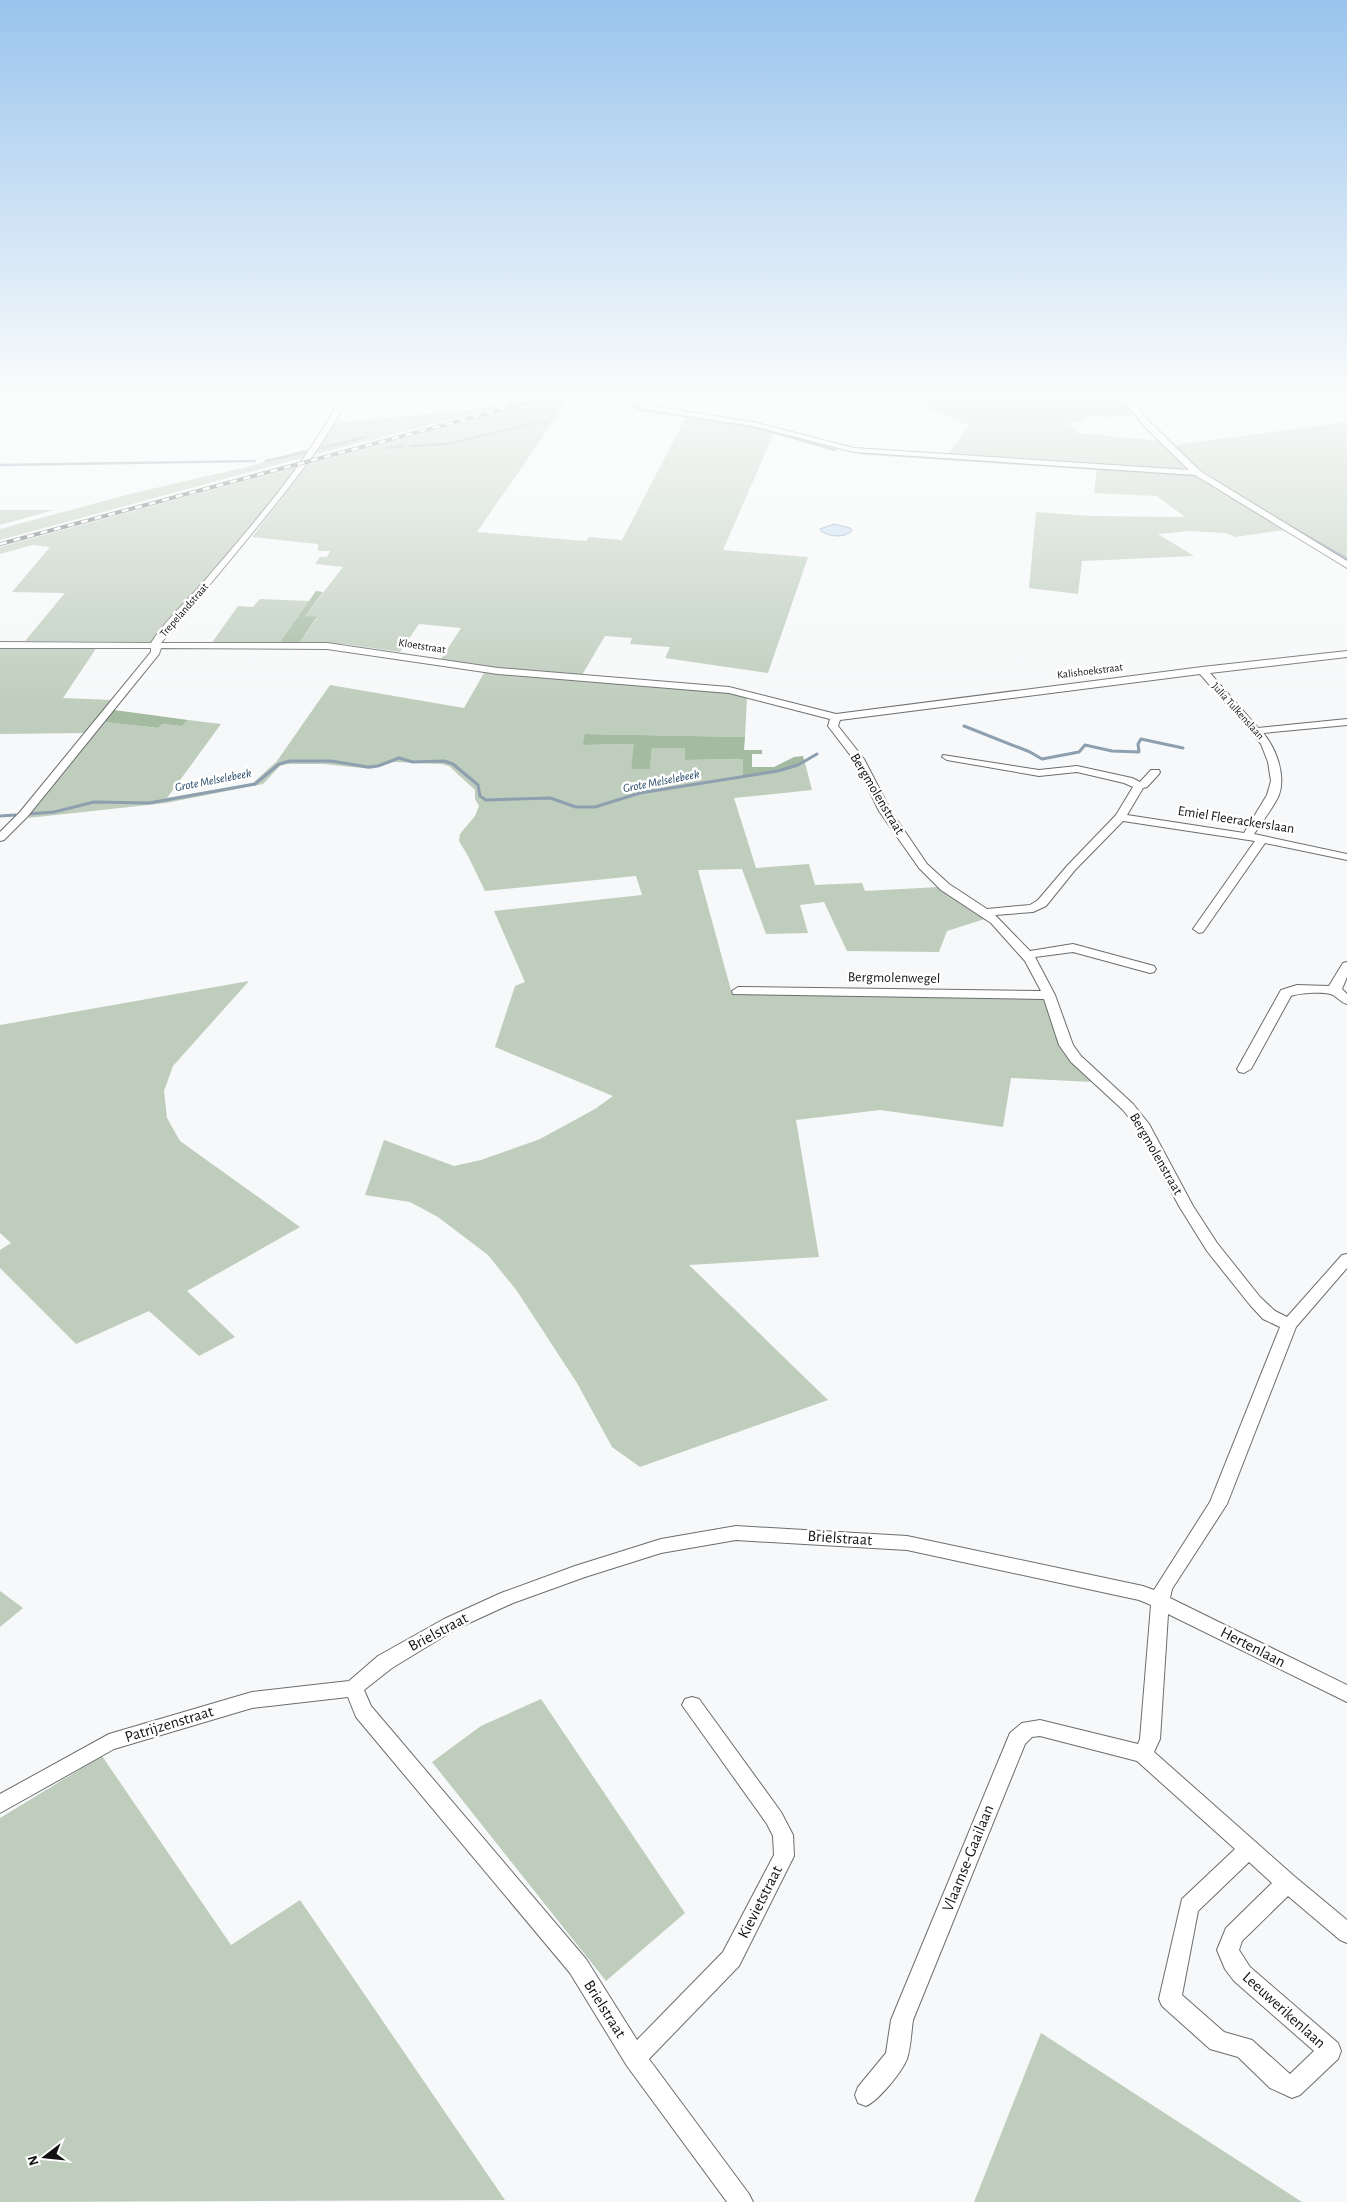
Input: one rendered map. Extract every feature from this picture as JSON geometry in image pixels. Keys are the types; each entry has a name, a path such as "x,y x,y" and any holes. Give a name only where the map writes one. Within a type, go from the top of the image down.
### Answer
{"street":[{"name":"Trepelandstraat","path":"0,838 24,814 156,652 156,642 234,552 273,502"},
{"path":"1244,502 1347,565"},
{"name":"Kloetstraat","path":"0,645 328,646 498,671 729,690 791,704 836,717"},
{"name":"Kalishoekstraat","path":"836,717 1202,670 1347,654"},
{"name":"Julia Tulkenslaan","path":"1202,670 1266,743 1273,762 1276,781 1273,795 1247,836"},
{"name":"Bergmolenstraat","path":"836,717 833,726 859,759 885,811 923,866 945,887 986,914 1006,930 1027,955 1049,995 1066,1045 1076,1059 1128,1107 1144,1127 1186,1206 1212,1247 1261,1308 1289,1325"},
{"path":"1256,731 1347,722"},
{"path":"947,757 1040,773 1077,769 1128,780 1138,786"},
{"path":"1138,786 1143,784 1155,772"},
{"path":"986,914 1000,910 1033,908 1042,903 1071,868 1120,817 1138,790 1138,786"},
{"name":"Emiel Fleerackerslaan","path":"1120,817 1247,836 1308,847 1347,857"},
{"path":"1199,929 1262,839"},
{"path":"1027,955 1073,948 1150,968"},
{"path":"1335,990 1347,966"},
{"path":"1244,1069 1286,993 1298,989 1335,990 1347,1000"},
{"name":"Bergmolenwegel","path":"738,991 1049,995"},
{"path":"1347,1259 1289,1325 1218,1504 1164,1587 1160,1600 1150,1739 1143,1754 1287,1883 1347,1933"},
{"name":"Brielstraat","path":"741,2202 635,2058 578,1966 362,1711 354,1688 385,1662 450,1624 506,1598 581,1571 661,1546 736,1533 907,1543 1143,1593 1160,1600"},
{"name":"Hertenlaan","path":"1160,1600 1347,1694"},
{"name":"Patrijzenstraat","path":"0,1804 109,1742 252,1700 354,1688"},
{"name":"Kievietstraat","path":"635,2058 731,1959 784,1856 782,1835 774,1818 692,1705"},
{"name":"Vlaamse-Gaailaan","path":"866,2095 896,2058 902,2020 1017,1739 1021,1734 1030,1729 1040,1728 1143,1754"},
{"name":"Leeuwerikenlaan","path":"1249,1848 1189,1906 1170,1999 1218,2041 1244,2048 1278,2080 1292,2087 1330,2052 1242,1974 1233,1962 1228,1950 1233,1935 1287,1883"}],"green space":[{"path":"101,502 141,502 0,540 0,529"},
{"path":"168,502 270,502 152,642 25,641 65,593 12,592 50,547 33,545 0,554 0,547"},
{"path":"279,502 498,502 477,532 586,541 589,537 622,540 642,502 744,502 723,550 808,557 768,673 665,658 670,647 630,644 632,638 605,636 582,675 490,667 441,659 461,628 419,624 400,652 344,644 299,643 317,618 305,616 343,567 315,564 320,557 327,557 330,551 318,551 318,544 252,537"},
{"path":"1165,502 1239,502 1285,530 1235,537 1226,533 1189,531 1158,534 1194,556 1082,561 1078,594 1029,588 1036,512 1091,516 1185,517"},
{"path":"1251,502 1347,502 1347,561"},
{"path":"0,510 54,510 0,525"},
{"path":"316,591 323,592 305,616 317,617 299,643 280,642"},
{"path":"260,599 309,601 280,642 211,644 238,606 253,607"},
{"path":"0,647 97,647 63,698 113,700 84,733 0,734"},
{"path":"485,671 706,689 747,697 745,737 586,734 584,745 635,744 631,769 650,769 652,748 685,748 685,760 744,759 744,778 796,767 805,763 812,790 734,798 756,868 809,864 815,885 862,883 865,891 939,887 988,918 947,931 939,952 847,951 824,902 800,905 808,933 766,934 742,869 698,870 732,994 1044,996 1059,1046 1093,1082 1011,1078 1003,1127 880,1110 796,1120 819,1257 689,1265 828,1400 640,1467 612,1447 577,1383 517,1291 488,1255 438,1217 410,1202 365,1195 384,1140 454,1166 481,1160 540,1139 595,1109 613,1096 495,1047 515,986 525,982 494,911 642,895 636,876 485,891 459,841 460,834 475,816 479,806 475,799 475,790 449,766 441,764 394,762 371,769 324,764 287,764 280,766 263,784 166,803 28,818 104,722 157,728 162,724 182,726 188,720 221,724 167,798 253,783 277,761 330,685 464,708"},
{"path":"114,710 188,720 182,726 162,724 158,728 104,722"},
{"path":"585,734 745,737 744,750 762,750 762,754 752,754 752,767 774,767 794,757 803,756 805,763 777,772 743,778 743,759 685,760 685,748 652,748 650,769 631,769 634,744 583,745"},
{"path":"249,981 173,1066 164,1091 167,1118 180,1141 300,1227 187,1291 235,1337 199,1356 149,1311 76,1344 0,1268 0,1250 11,1243 0,1233 0,1025"},
{"path":"0,1591 23,1608 0,1627"},
{"path":"541,1699 685,1913 606,1981 432,1762 481,1726"},
{"path":"102,1756 231,1945 300,1900 505,2200 0,2202 0,1818"},
{"path":"1041,2033 1302,2202 974,2202"}],"water":[{"path":"834,524 850,528 852,531 845,535 834,536 822,532 820,529"}],"waterway":[{"path":"1288,525 1347,559"},
{"name":"Grote Melselebeek","path":"964,726 1030,752 1042,759 1079,752 1085,745 1112,751 1139,752 1138,744 1141,739 1183,748"},
{"name":"Grote Melselebeek","path":"28,814 54,812 94,802 149,803 255,784 279,764 290,761 331,761 368,767 378,766 399,758 413,762 444,761 453,764 478,785 480,796 486,800 550,798 576,807 595,807 640,793 778,771 798,765 817,754"},
{"name":"Grote Melselebeek","path":"0,816 15,815"}],"railway":[{"path":"0,544 158,502"}]}
